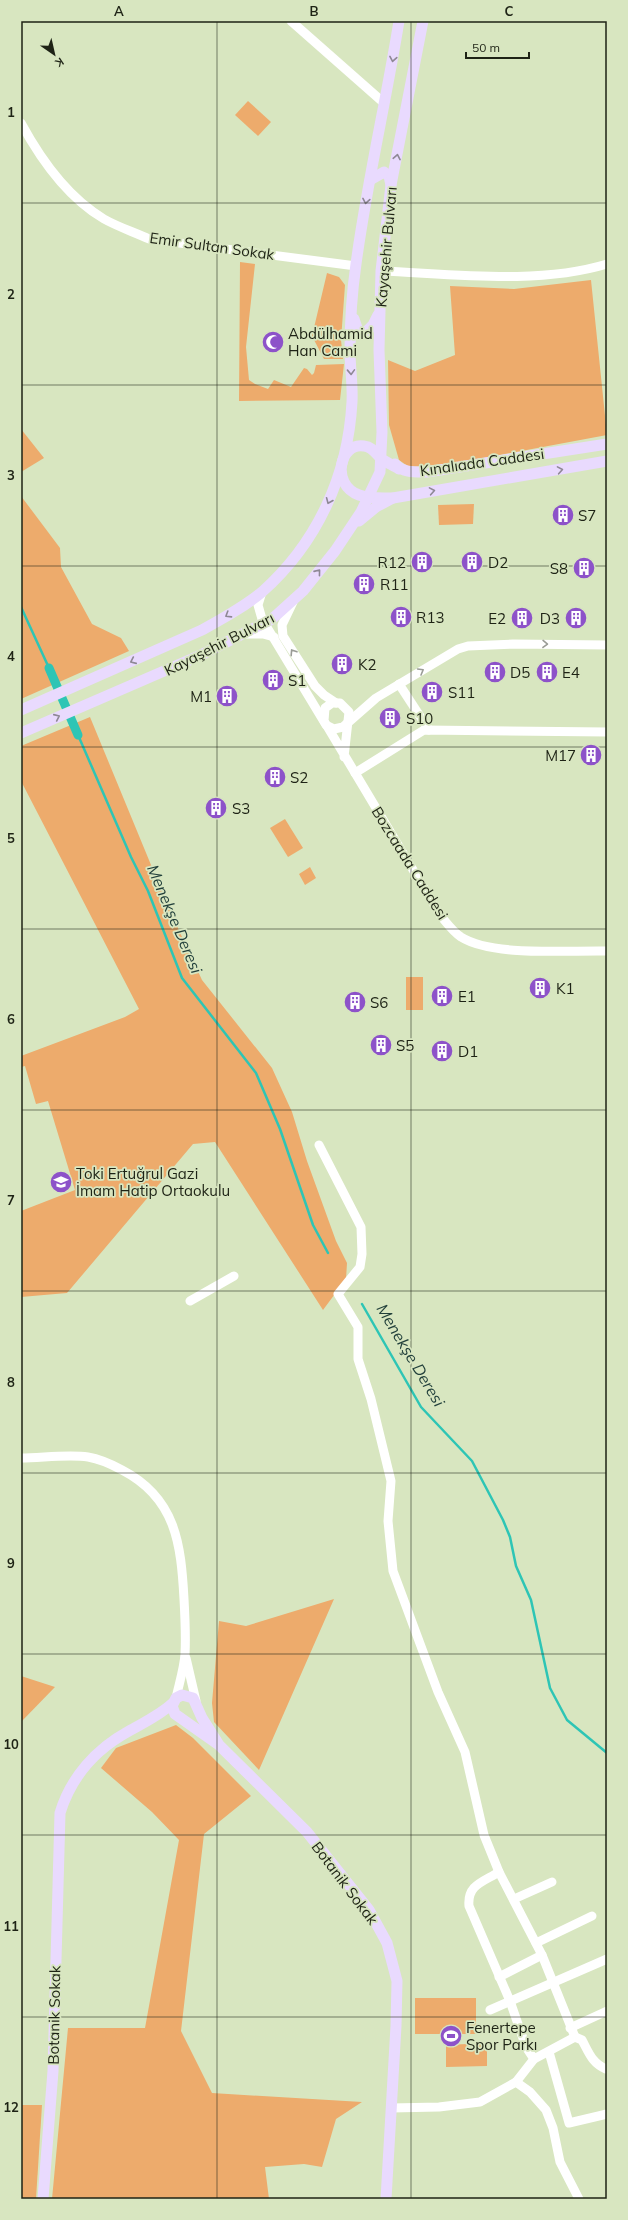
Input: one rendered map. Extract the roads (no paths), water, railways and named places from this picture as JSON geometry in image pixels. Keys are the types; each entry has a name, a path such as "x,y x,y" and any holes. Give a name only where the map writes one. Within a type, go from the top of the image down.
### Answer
{"main road":[{"name":"Kayaşehir Bulvarı","path":"21,710 202,630 262,592 285,569 318,524 331,497 342,464 350,431 352,400 350,351 356,266 399,21"},
{"name":"Kayaşehir Bulvarı","path":"21,733 202,655 264,624 293,602 335,551 370,497 380,472 382,459 379,350 381,271 391,185 423,21"},
{"path":"370,180 384,172 389,176 391,185"},
{"path":"352,310 356,327 362,332 370,329 380,311"},
{"name":"Kınalıada Caddesi","path":"382,432 385,449 399,469 411,472 427,472 607,444"},
{"path":"370,497 360,495 344,484 340,474 342,464 350,449 357,445 375,450 382,459 399,469"},
{"name":"Kınalıada Caddesi","path":"370,497 393,498 607,461"},
{"path":"350,529 366,514 393,498"},
{"path":"186,1695 196,1702 202,1718 219,1745 180,1718 173,1711 174,1701 186,1695"},
{"name":"Botanik Sokak","path":"43,2199 53,2071 60,1813 71,1785 84,1767 112,1742 162,1713 174,1701"},
{"path":"180,1718 193,1716 196,1702"},
{"name":"Botanik Sokak","path":"142,1724 164,1718 180,1718"},
{"name":"Botanik Sokak","path":"219,1745 307,1832 369,1910 387,1943 397,1981 386,2199"}],"street":[{"path":"291,21 384,103"},
{"name":"Emir Sultan Sokak","path":"21,123 47,166 65,186 84,205 104,219 126,229 149,238 356,266"},
{"path":"381,271 514,277 593,268 607,264"},
{"path":"262,592 258,605 264,624"},
{"path":"293,602 282,625 283,636 316,686 324,695 347,708 349,720 344,757"},
{"name":"Bozcaada Caddesi","path":"264,624 274,637 344,757 440,915 457,934 473,943 498,949 607,951"},
{"path":"245,634 263,634 274,637"},
{"path":"336,702 325,708 324,721 334,729 343,727 349,720 376,698 458,649 468,646 513,644 607,645"},
{"path":"399,684 429,730"},
{"path":"354,773 424,730 607,732"},
{"path":"319,1145 361,1227 362,1254 360,1267 338,1294 358,1327 358,1360 371,1399 390,1481 388,1521 393,1571 438,1692 465,1752 484,1835 499,1872 542,1955 570,2028 575,2037 582,2040 590,2058 597,2065 606,2069"},
{"path":"190,1301 234,1276"},
{"path":"21,1458 88,1457 102,1461 131,1475 146,1485 158,1499 175,1530 180,1547 185,1654 196,1702"},
{"path":"174,1701 185,1654"},
{"path":"499,1872 472,1888 468,1896 469,1906 510,2001 526,2047 534,2059"},
{"path":"514,1899 552,1882"},
{"path":"536,1943 592,1916"},
{"path":"499,1977 542,1955"},
{"path":"490,2010 554,1984 607,1959"},
{"path":"570,2028 607,2011"},
{"path":"391,2108 439,2107 480,2102 516,2082 534,2059 575,2037"},
{"path":"549,2052 569,2124 607,2114"},
{"path":"516,2082 530,2092 546,2110 553,2128 560,2162 579,2199"}],"waterway":[{"name":"Menekşe Deresi","path":"21,607 49,668"},
{"name":"Menekşe Deresi","path":"49,668 78,735"},
{"name":"Menekşe Deresi","path":"78,735 131,857 148,891 182,978 256,1073 280,1129 313,1225 328,1253"},
{"name":"Menekşe Deresi","path":"362,1304 421,1407 472,1461 503,1520 510,1537 516,1566 531,1600 550,1688 567,1720 607,1753"}],"place":[{"name":"Abdülhamid Han Cami","path":"273,342"},
{"name":"S7","path":"563,515"},
{"name":"R12","path":"422,562"},
{"name":"D2","path":"472,562"},
{"name":"S8","path":"584,568"},
{"name":"R11","path":"364,584"},
{"name":"R13","path":"401,617"},
{"name":"E2","path":"522,618"},
{"name":"D3","path":"576,618"},
{"name":"K2","path":"342,664"},
{"name":"D5","path":"495,672"},
{"name":"E4","path":"547,672"},
{"name":"S1","path":"273,680"},
{"name":"S11","path":"432,692"},
{"name":"M1","path":"227,696"},
{"name":"S10","path":"390,718"},
{"name":"M17","path":"591,755"},
{"name":"S2","path":"275,777"},
{"name":"S3","path":"216,808"},
{"name":"K1","path":"540,988"},
{"name":"E1","path":"442,996"},
{"name":"S6","path":"355,1002"},
{"name":"S5","path":"381,1045"},
{"name":"D1","path":"442,1051"},
{"name":"Toki Ertuğrul Gazi İmam Hatip Ortaokulu","path":"61,1182"},
{"name":"Fenertepe Spor Parkı","path":"451,2036"}]}
